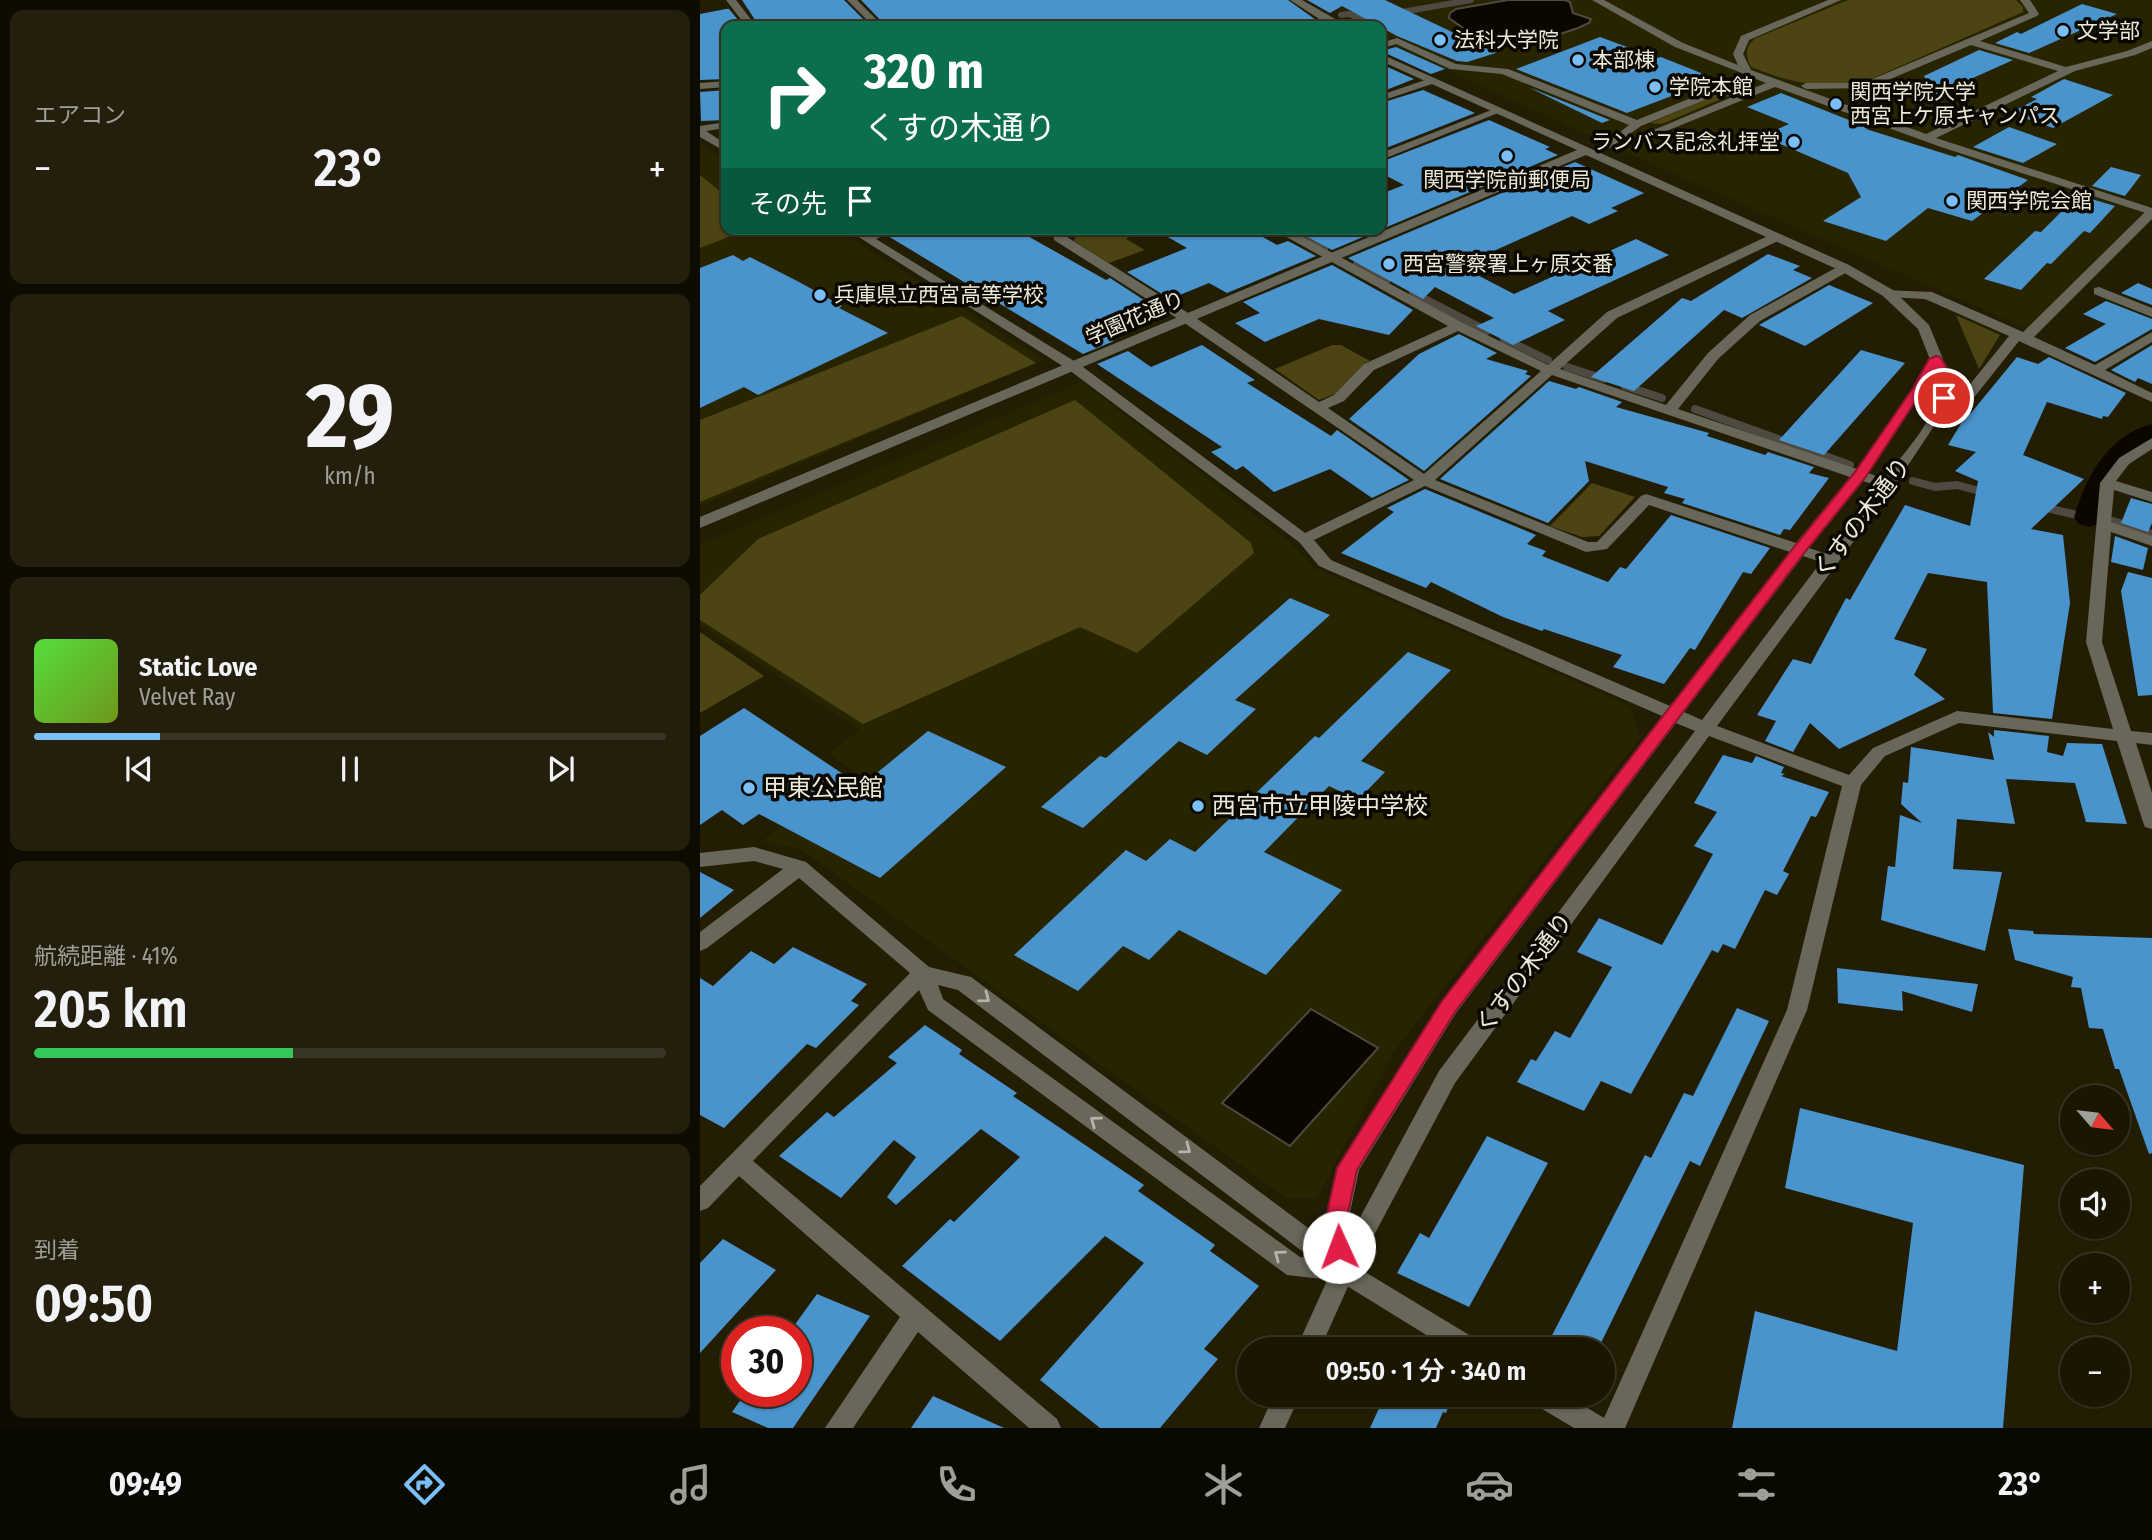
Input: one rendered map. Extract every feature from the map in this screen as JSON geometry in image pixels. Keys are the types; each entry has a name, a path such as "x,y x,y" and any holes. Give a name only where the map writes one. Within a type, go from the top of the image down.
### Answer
{"street":[{"path":"731,0 747,21"},
{"path":"852,0 873,21"},
{"path":"1295,0 1332,21"},
{"path":"1386,59 1845,268 1888,293 1924,328 1936,359 1947,376 1948,389 1944,398 1967,397 2020,337 2152,212 1927,138 1751,73 1679,45 1597,0"},
{"path":"1751,73 1738,54 1745,38 1834,0"},
{"path":"1650,134 1780,84 1865,86 2034,13 2025,0"},
{"path":"1386,44 1397,41 1454,67 1504,71 1637,124"},
{"path":"1970,41 2067,71"},
{"path":"1927,138 2067,71 2131,53 2152,44"},
{"path":"1610,145 1637,124 1751,73"},
{"path":"1386,96 1431,81"},
{"path":"700,86 721,84"},
{"path":"1386,155 1498,111"},
{"path":"700,131 721,126"},
{"path":"700,131 721,146"},
{"name":"学園花通り","path":"700,523 1585,151"},
{"path":"862,235 1074,367 1304,539 1325,563 1707,729 1852,783"},
{"path":"867,238 875,235"},
{"path":"1062,235 1058,237 1188,319 1425,481 1586,547 1601,546 1646,499 1830,560"},
{"path":"1289,235 1458,326 1550,369 1888,485"},
{"path":"1304,539 1425,481 1612,315 1776,237"},
{"path":"1669,410 1713,356 1755,317 1845,268"},
{"path":"2099,291 2152,313"},
{"path":"1888,293 1927,295 2096,370 2152,398"},
{"path":"1318,408 1339,398 1368,367 1458,326"},
{"path":"2096,370 2152,336"},
{"name":"くすの木通り","path":"1343,1271 1336,1222 1348,1168 1449,1007 1799,550 1860,475 1920,388 1936,359"},
{"name":"くすの木通り","path":"1313,1337 1343,1271 1447,1077 1888,485 1920,440 1944,398"},
{"path":"2152,442 2124,461 2107,483 2094,642 2152,822"},
{"path":"2107,483 2152,497"},
{"path":"2102,524 2152,541"},
{"path":"1612,1428 1797,1010 1852,783 1879,752 1957,717 2152,739"},
{"path":"700,860 754,854 799,867 923,973 964,983 1310,1241 1343,1271 1450,1337"},
{"path":"700,943 799,867"},
{"path":"923,973 935,1004 1295,1267 1343,1271"},
{"path":"700,1200 923,973"},
{"path":"738,1162 1048,1428"},
{"path":"838,1428 915,1316"},
{"path":"1272,1428 1282,1407"},
{"path":"1563,1407 1597,1428"}],"shaded area":[{"name":"関西学院大学 西宮上ケ原キャンパス","path":"1316,0 2152,0 2152,204 2026,328 1661,168 1386,42 1386,21 1357,21"},
{"path":"1508,0 1565,0 1570,2 1573,13 1591,19 1589,23 1578,28 1517,48 1466,30 1449,18 1450,13 1456,9"},
{"path":"1848,0 2016,0 2023,7 2023,12 1871,79 1838,84 1810,84 1751,67 1747,51 1756,38"},
{"path":"1745,83 1752,86 1662,124 1650,123"},
{"name":"兵庫県立西宮高等学校","path":"700,144 721,158 721,235 846,235 1044,360 700,506"},
{"path":"700,175 721,192 721,235 734,235 700,248"},
{"path":"1076,235 1129,235 1126,239 1145,250 1109,263 1074,241"},
{"path":"1956,315 2000,335 1979,369"},
{"path":"962,316 1036,363 700,502 700,420"},
{"path":"1332,345 1341,345 1370,361 1335,394 1319,400 1275,369"},
{"name":"西宮市立甲陵中学校","path":"1082,382 1293,545 1314,568 1630,706 1640,738 1394,1051 1317,1198 1288,1199 802,850 762,841 855,772 829,753 860,730 700,625 700,545"},
{"path":"1075,400 1251,543 1254,553 1137,653 1080,627 863,724 700,620 700,595 758,539"},
{"path":"1592,483 1635,497 1599,536 1582,537 1550,526"},
{"path":"700,632 764,676 700,713"},
{"path":"1311,1009 1378,1048 1290,1146 1222,1103"}],"building":[{"path":"742,0 844,0 865,21 756,21"},
{"path":"861,0 1288,0 1316,20 1052,19 881,21"},
{"path":"1307,0 1385,0 1496,53 1467,62 1457,61 1386,30 1386,21 1370,21 1342,6 1330,13"},
{"name":"文学部","path":"2082,4 2117,14 2029,53 1995,43 2017,32 2021,34"},
{"path":"729,9 739,21 721,21 721,79 700,80 700,14"},
{"path":"1600,37 1716,79 1627,113 1516,69"},
{"path":"1396,47 1445,69 1431,74 1386,53 1386,50"},
{"path":"1979,50 2013,60 1933,96 1924,76"},
{"path":"1386,66 1414,79 1386,90"},
{"path":"2064,79 2113,95 2053,128 2010,113 2037,99 2031,97"},
{"path":"1528,87 1610,120 1602,123"},
{"path":"721,90 721,120 701,121 700,92"},
{"path":"1423,90 1475,113 1386,148 1386,101"},
{"path":"1781,93 1869,128 1866,129 1955,157 1958,155 2028,180 1972,221 1928,208 1886,241 1823,221 1861,197 1848,173 1762,136 1789,124 1747,107"},
{"path":"1489,120 1550,147 1545,149 1558,155 1386,227 1386,192 1404,185 1386,176 1386,160"},
{"path":"2009,127 2057,144 2023,163 1973,147"},
{"path":"1575,162 1644,193 1611,208 1618,211 1589,224 1572,216 1460,266 1514,294 1636,239 1669,255 1548,311 1565,320 1513,345 1476,326 1494,318 1435,287 1423,299 1348,258"},
{"path":"2111,167 2141,175 2125,196 2092,186"},
{"path":"2078,195 2115,206 2090,233 2084,231 2021,290 1984,279 2035,231 2041,232"},
{"path":"1026,235 1106,280 1110,278 1153,306 1134,314 1138,316 1104,330 1107,331 1102,333 1114,341 1083,354 888,236"},
{"path":"1164,235 1260,235 1277,245 1288,241 1316,256 1227,293 1209,283 1170,299 1127,272 1187,248"},
{"path":"1304,235 1368,235 1332,250"},
{"path":"1768,254 1800,266 1793,270 1812,278 1742,318 1724,310 1634,391 1591,377 1682,298 1691,301"},
{"path":"733,255 743,261 750,257 888,333 758,395 744,387 700,408 700,268"},
{"path":"1332,265 1413,310 1389,335 1319,319 1265,342 1235,323 1260,313 1243,302"},
{"path":"2138,283 2152,289 2152,305 2121,293"},
{"path":"1829,285 1873,303 1805,346 1759,325"},
{"path":"2106,301 2152,319 2152,329 2095,362 2065,348 2106,324 2083,314"},
{"path":"1459,334 1497,353 1486,359 1528,371 1525,374 1531,376 1424,471 1349,419 1419,354"},
{"path":"1202,345 1255,380 1247,383 1331,436 1337,430 1409,480 1372,498 1330,469 1274,492 1243,466 1236,470 1211,452 1222,447 1097,364 1128,351 1151,367"},
{"path":"2152,345 2152,384 2138,378 2135,382 2111,370"},
{"path":"1861,350 1905,363 1824,455 1779,440"},
{"path":"2017,357 2038,364 2049,357 2126,393 2108,417 2103,416 2102,419 2047,402 2023,455 2084,479 2031,529 2063,535 2070,603 2052,719 1993,713 1987,582 1928,573 1894,639 1927,649 1914,675 1945,699 1839,749 1810,723 1793,752 1765,741 1776,721 1757,715 1793,659 1811,664 1846,598 1850,600 1905,505 1970,526 1978,481 1955,471 1976,452 1948,445 1968,412 1971,413"},
{"path":"1549,381 1576,389 1579,387 1622,402 1616,407 1709,433 1707,436 1765,455 1768,452 1814,467 1809,473 1829,478 1790,530 1784,529 1780,535 1682,503 1685,499 1664,493 1668,487 1585,461 1589,481 1548,523 1440,479"},
{"path":"1425,489 1536,535 1527,544 1546,551 1542,556 1608,582 1620,567 1626,569 1671,515 1770,548 1751,574 1743,572 1695,650 1690,648 1664,684 1613,667 1622,655 1503,617 1431,582 1426,588 1341,553 1394,512 1387,508"},
{"path":"2131,498 2152,504 2152,523 2148,532 2121,523"},
{"path":"2115,536 2148,548 2143,570 2111,562"},
{"path":"2128,572 2152,578 2152,695 2138,696 2121,591"},
{"path":"1290,598 1330,615 1235,700 1256,709 1207,755 1179,741 1083,828 1041,807 1100,756 1106,758"},
{"path":"1408,652 1451,670 1361,761 1385,772 1358,800 1329,786 1264,852 1342,890 1266,975 1179,930 1149,960 1123,946 1078,991 1014,955 1126,850 1146,861 1170,839 1195,852 1315,736 1319,738"},
{"path":"744,708 861,786 928,731 1006,767 880,878 759,814 743,825 722,810 700,825 700,736"},
{"path":"1994,730 2049,736 2047,752 2063,756 2067,743 2102,744 2127,824 2086,822 2075,783 2006,779 2015,824 1957,819 1953,869 2002,872 1985,951 1881,920 1888,866 1895,867 1900,815 1922,823 1901,804 1903,782 1908,783 1911,747 1994,760 1988,732 1994,737"},
{"path":"1723,755 1752,763 1756,756 1784,767 1781,773 1785,774 1781,776 1829,792 1816,817 1811,816 1783,871 1789,874 1777,895 1765,890 1735,949 1723,944 1718,953 1712,950 1631,1094 1601,1081 1584,1111 1517,1082 1531,1059 1536,1061 1555,1031 1570,1038 1612,967 1577,952 1599,918 1662,945 1713,854 1694,846 1717,812 1694,803"},
{"path":"700,872 734,890 700,918"},
{"path":"2008,929 2033,931 2034,934 2152,938 2152,1153 2149,1154 2130,1100 2130,1085 2125,1085 2119,1069 2115,1069 2103,1029 2089,1028 2081,988 2071,987 2073,977 2015,960"},
{"path":"793,947 867,984 851,1001 859,1005 816,1048 807,1044 724,1128 700,1115 700,978 713,986 751,951 774,964"},
{"path":"1837,968 1978,984 1972,1012 1902,991 1903,1011 1838,1003"},
{"path":"1737,1008 1769,1021 1700,1166 1690,1161 1604,1337 1551,1337 1645,1155 1651,1158 1684,1093 1693,1096"},
{"path":"925,1025 962,1050 959,1054 1017,1093 1013,1096 1144,1185 1138,1191 1215,1245 1210,1251 1259,1286 1204,1349 1218,1359 1160,1428 1100,1428 1040,1380 1144,1263 1105,1236 1000,1341 902,1266 950,1219 954,1222 1020,1157 981,1129 896,1205 887,1197 916,1157 894,1140 841,1198 779,1156 827,1112 834,1117 897,1063 888,1057"},
{"path":"1800,1108 2024,1165 2003,1428 1732,1428 1755,1311 1897,1351 1913,1223 1785,1188"},
{"path":"1487,1136 1548,1163 1469,1307 1397,1273 1420,1233 1429,1238"},
{"path":"723,1239 776,1270 734,1316 721,1316 721,1330 700,1353 700,1263"},
{"path":"817,1294 870,1316 812,1400 812,1316 801,1316"},
{"path":"933,1396 1004,1428 911,1428"},
{"path":"736,1407 807,1407 793,1428 768,1428 732,1412"},
{"path":"1380,1407 1448,1407 1436,1428 1370,1428"}],"waterway":[{"path":"1396,13 1471,0"},
{"path":"1341,15 1349,14 1361,19 1377,16"},
{"path":"1305,235 1310,238"},
{"path":"1307,237 1325,247"},
{"path":"1357,264 1388,279"},
{"path":"1413,293 1487,331"},
{"path":"1504,339 1548,360"},
{"path":"1567,367 1604,379"},
{"path":"1625,386 1662,398"},
{"path":"1695,409 1850,465"},
{"path":"2089,518 2098,487 2109,467 2116,458 2152,432"},
{"path":"1913,481 1935,487 1957,485 1987,493"},
{"path":"2039,506 2089,518"},
{"path":"2113,521 2152,534"}],"place":[{"name":"文学部","path":"2063,31"},
{"name":"法科大学院","path":"1440,40"},
{"name":"本部棟","path":"1578,60"},
{"name":"学院本館","path":"1655,87"},
{"name":"関西学院大学 西宮上ケ原キャンパス","path":"1836,104"},
{"name":"ランバス記念礼拝堂","path":"1794,142"},
{"name":"関西学院前郵便局","path":"1507,156"},
{"name":"関西学院会館","path":"1952,201"},
{"name":"西宮警察署上ヶ原交番","path":"1389,264"},
{"name":"兵庫県立西宮高等学校","path":"820,295"},
{"name":"甲東公民館","path":"749,788"},
{"name":"西宮市立甲陵中学校","path":"1198,806"}],"route":[{"path":"1339,1247 1336,1222 1348,1168 1449,1007 1799,550 1860,475 1920,388 1936,359 1947,376 1948,389 1944,398"}]}
